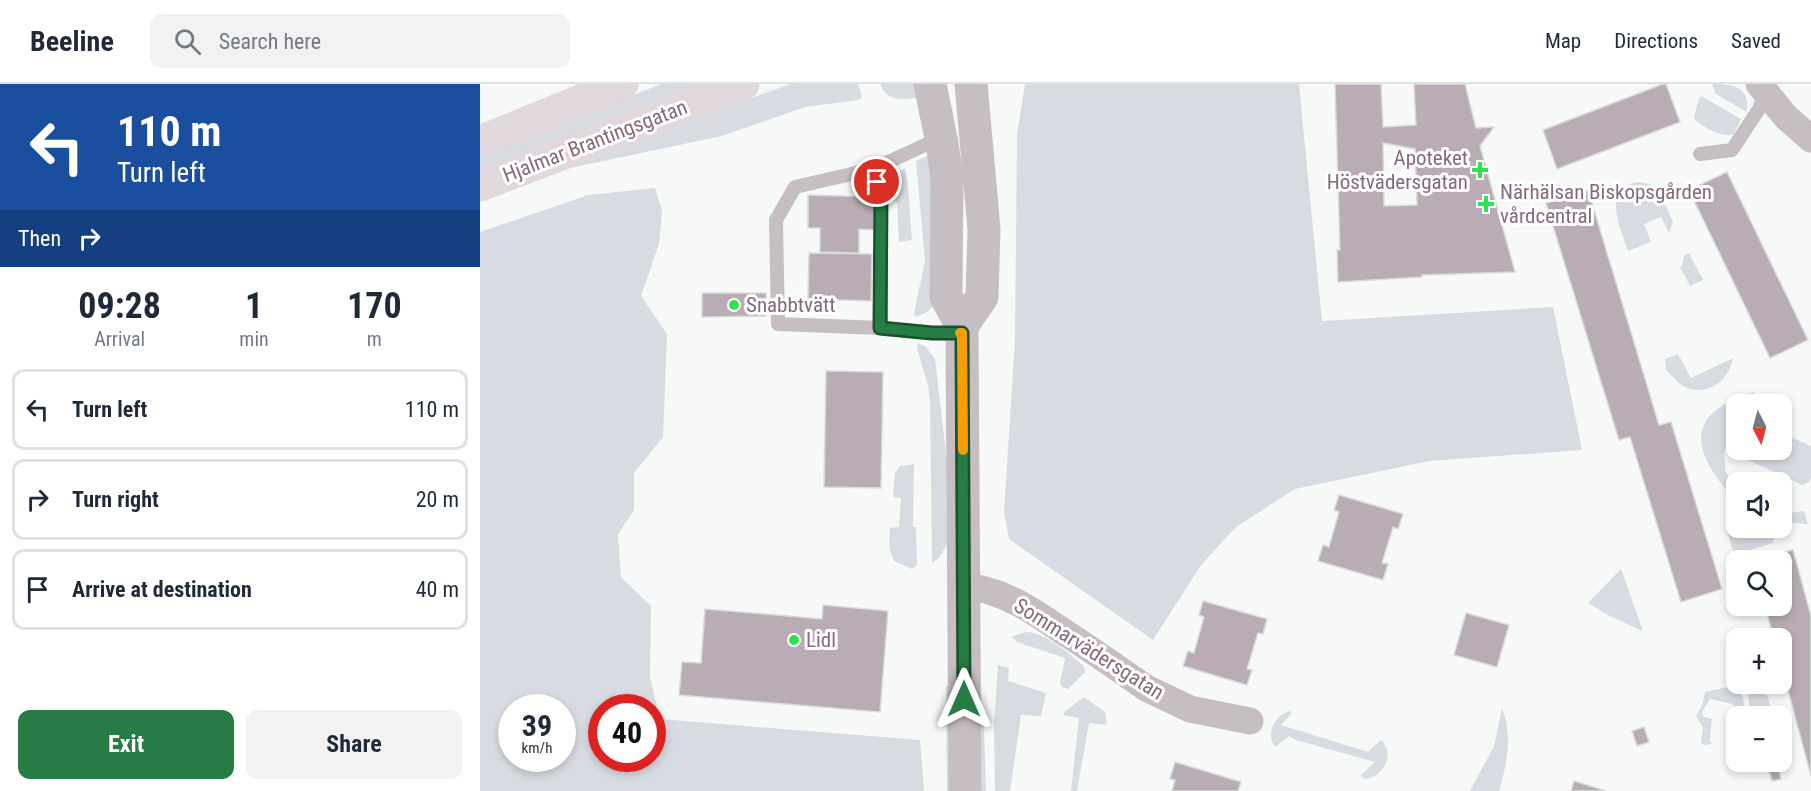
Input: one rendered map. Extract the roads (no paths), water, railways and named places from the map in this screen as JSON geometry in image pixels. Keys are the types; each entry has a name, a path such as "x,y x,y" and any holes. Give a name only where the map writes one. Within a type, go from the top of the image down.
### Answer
{"main road":[{"name":"Hjalmar Brantingsgatan","path":"480,142 622,84"},
{"name":"Hjalmar Brantingsgatan","path":"480,185 743,84"}],"street":[{"path":"930,84 947,178 946,297 962,330 965,791"},
{"path":"962,330 982,297 984,229 971,84"},
{"path":"1765,86 1786,117 1811,139"},
{"name":"Sommarvädersgatan","path":"963,586 980,587 1023,605 1146,688 1165,698 1190,709 1250,721"}],"lane":[{"path":"1700,154 1732,150 1759,109 1765,86"},
{"path":"942,143 925,145 873,170 795,187 776,220 778,324 880,328 932,333 962,330"},
{"path":"873,170 881,194 880,328"}],"place":[{"name":"Apoteket Höstvädersgatan","path":"1480,170"},
{"name":"Närhälsan Biskopsgården vårdcentral","path":"1486,204"},
{"name":"Snabbtvätt","path":"734,305"},
{"name":"Lidl","path":"794,640"}]}
